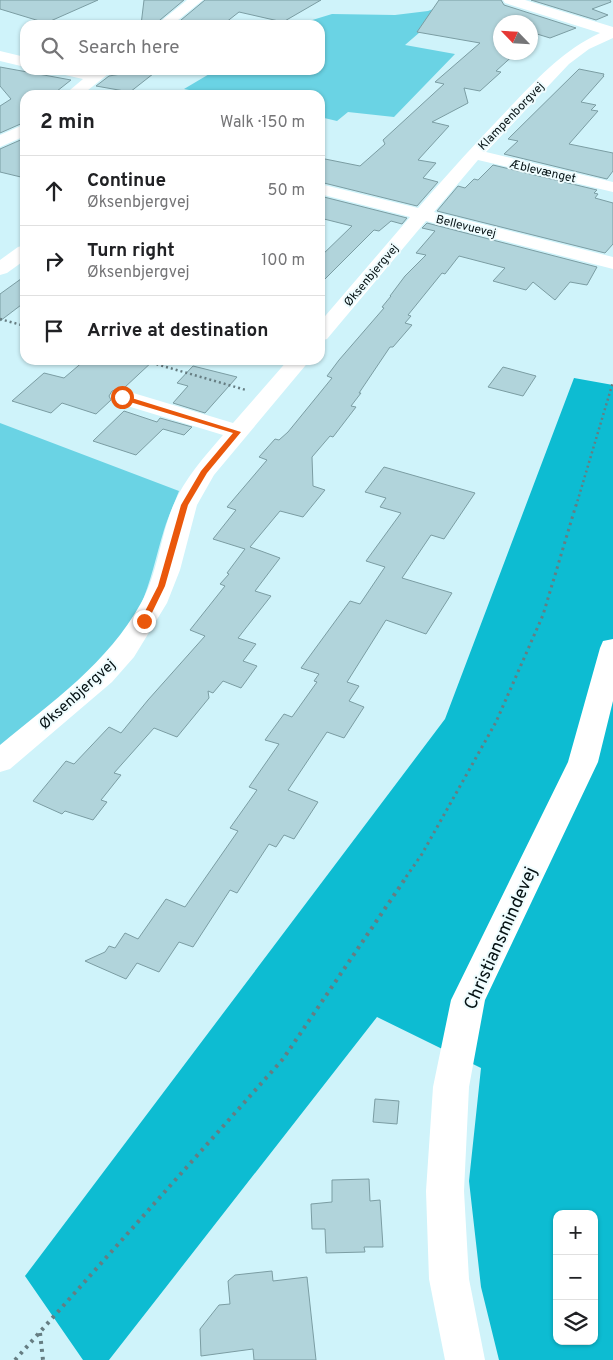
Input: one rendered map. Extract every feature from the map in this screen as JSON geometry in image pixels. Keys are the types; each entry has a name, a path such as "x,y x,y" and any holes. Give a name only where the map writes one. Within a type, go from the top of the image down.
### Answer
{"street":[{"path":"170,20 196,0"},
{"path":"510,0 554,14 564,15 613,32"},
{"name":"Klampenborgvej","path":"421,215 474,154 567,58 584,46 613,32"},
{"path":"0,56 20,61"},
{"path":"79,90 99,75"},
{"path":"0,142 20,131"},
{"name":"Æblevænget","path":"474,154 613,187"},
{"name":"Bellevuevej","path":"325,190 613,263"},
{"name":"Øksenbjergvej","path":"325,329 421,215"},
{"path":"0,269 20,255"},
{"name":"Øksenbjergvej","path":"0,762 102,675 134,636 154,603 161,586 185,505 204,472 295,365"},
{"path":"122,397 238,432"},
{"name":"Christiansmindevej","path":"465,1360 449,1278 445,1191 451,1087 468,1000 583,762 613,648"}],"path":[{"path":"0,319 20,325"},
{"path":"160,365 268,396"},
{"path":"14,1360 283,1059 422,854 496,722 542,614 613,382"},
{"path":"40,1332 44,1360"}],"shaded area":[{"path":"457,0 405,45 455,54 394,117 348,112 337,121 325,118 325,90 184,89 208,75 325,75 325,20 312,20 332,14 395,15 428,11"},
{"path":"574,378 613,385 613,1360 499,1360 481,1287 469,1181 481,1068 377,1017 109,1360 83,1360 25,1276 445,719"},
{"path":"0,423 179,491 166,525 144,598 128,627 113,647 78,683 0,746"}],"building":[{"path":"0,0 98,0 53,20 36,20 0,9"},
{"path":"144,0 184,0 160,20 142,20"},
{"path":"205,0 321,0 286,20 274,20 239,12 229,20 181,20"},
{"path":"439,0 501,0 504,5 535,15 493,15 493,60 508,60 496,71 501,72 480,91 464,88 468,103 432,122 449,126 418,160 436,163 423,178 438,182 417,206 325,183 325,159 360,166 385,144 383,140 444,84 435,82 480,43 417,32"},
{"path":"531,0 610,0 611,2 592,9 608,15 596,20"},
{"path":"538,16 576,28 550,38 538,34"},
{"path":"0,67 20,71 20,75 44,75 71,80 58,90 20,90 20,124 0,133 0,106 11,99 0,86"},
{"path":"579,69 604,74 604,76 581,102 596,105 591,110 598,111 569,144 613,153 613,171 607,179 504,154 518,141 508,139"},
{"path":"152,75 133,90 119,90 96,86 109,76"},
{"path":"20,140 20,177 0,172 0,149"},
{"path":"493,165 597,190 594,193 598,194 595,198 613,203 613,244 605,253 437,211 458,186 465,188 474,179 478,180"},
{"path":"325,197 407,218 402,224 391,221 379,231 374,230 325,279 325,252 352,226 325,219"},
{"path":"427,223 597,267 587,285 570,282 555,300 533,282 526,290 493,281 505,268 459,256 445,274 442,273 408,315 411,316 405,323 412,325 393,347 390,347 351,406 356,407 333,437 330,436 312,457 313,486 325,490 303,517 280,511 250,547 280,558 255,591 271,596 238,638 256,644 243,661 257,666 241,688 223,681 213,693 208,691 209,698 177,737 154,728 114,773 121,775 101,800 107,802 93,820 65,811 62,814 33,801 66,761 74,764 109,727 121,733 205,636 190,630 225,586 220,584 229,574 227,573 245,549 213,539 236,510 227,507 267,460 259,457 275,439 279,440 288,432 332,378 327,376 339,360 384,308 382,307 405,276 426,255 416,253 435,231 422,228"},
{"path":"20,280 20,306 0,321 0,294"},
{"path":"79,365 149,365 124,388 112,391 109,396 111,400 96,414 62,403 51,413 12,401 44,373 64,378"},
{"path":"193,366 237,377 205,413 173,403 188,386 177,383"},
{"path":"503,367 536,376 523,396 488,387"},
{"path":"124,411 157,422 160,418 192,427 184,435 163,429 136,455 93,441"},
{"path":"384,467 475,493 444,539 431,535 402,578 452,593 426,634 386,620 347,682 359,686 349,701 364,707 344,738 327,732 288,790 318,802 294,839 284,835 276,847 269,844 237,893 230,890 193,947 179,942 159,972 137,963 126,979 85,961 105,952 109,946 115,948 125,933 138,939 166,899 185,907 238,831 230,828 257,790 249,787 279,744 265,740 284,714 292,717 317,682 314,681 319,674 301,668 350,601 360,604 385,567 366,561 401,513 380,507 386,498 365,492"},
{"path":"375,1099 399,1101 397,1124 373,1122"},
{"path":"369,1179 370,1201 380,1200 383,1247 364,1247 365,1252 326,1253 325,1229 312,1229 311,1204 332,1202 332,1180"},
{"path":"272,1271 273,1281 307,1277 316,1360 254,1360 253,1349 201,1356 200,1329 219,1305 230,1304 228,1281 235,1275"}],"route":[{"path":"122,397 238,432 204,472 185,505 167,570 154,603 144,621"}]}
